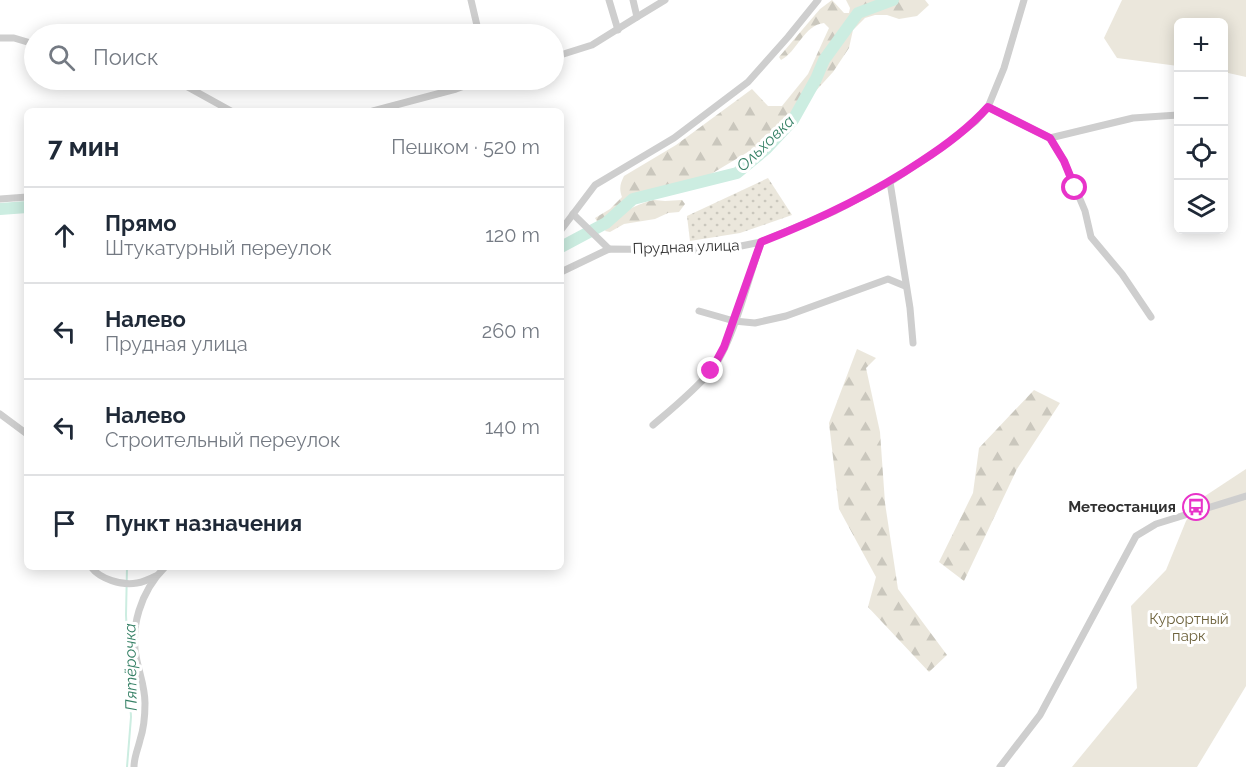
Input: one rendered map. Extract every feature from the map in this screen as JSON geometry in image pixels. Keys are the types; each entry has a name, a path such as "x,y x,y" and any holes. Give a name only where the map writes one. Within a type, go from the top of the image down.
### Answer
{"street":[{"path":"471,0 477,24"},
{"path":"609,0 618,30"},
{"path":"633,0 637,17"},
{"path":"564,54 592,45 665,0"},
{"path":"564,226 595,185 674,138 748,82 818,0"},
{"name":"Прудная улица","path":"564,271 609,249 702,250 761,242 836,211 890,182 944,146 976,121 988,107 1004,68 1024,0"},
{"path":"0,38 24,42"},
{"path":"193,90 226,108"},
{"path":"385,108 452,90"},
{"path":"988,107 1050,138 1068,170 1085,211 1091,237 1122,274 1151,317"},
{"path":"1050,138 1133,118 1174,115"},
{"path":"890,182 912,343"},
{"path":"0,199 24,197"},
{"path":"573,214 609,249"},
{"path":"653,425 688,395 719,359 761,242"},
{"path":"699,310 734,321 754,323 786,316 888,279 905,286"},
{"path":"0,414 24,432"},
{"path":"1000,767 1040,715 1136,536 1156,524 1246,496"},
{"path":"94,570 95,573 116,581 134,584 156,576"},
{"path":"134,767 141,738 145,699 133,639 137,617 145,595 162,570"}],"green space":[{"path":"832,0 844,13 849,13 850,8 846,0 925,0 929,5 917,16 899,19 887,15 875,15 865,18 853,30 849,48 833,72 813,94 803,97 789,119 763,148 753,149 706,177 636,194 598,223 595,218 610,209 622,197 620,186 624,176 676,145 752,89 768,106 782,106 808,74 829,28 824,23 811,28 787,56 781,60 779,57 820,9"},
{"path":"1122,0 1246,0 1246,77 1228,73 1228,18 1174,18 1174,65 1117,58 1104,38"},
{"path":"768,178 792,215 740,233 690,241 687,216"},
{"path":"654,200 682,200 685,204 679,212 624,224 610,232 605,231 626,211"},
{"path":"857,349 876,358 866,368 880,432 885,503 898,589 947,655 929,672 868,607 876,577 839,509 829,423"},
{"path":"1034,390 1060,403 1017,469 964,581 939,562 973,493 979,448"},
{"name":"Курортный парк","path":"1246,469 1246,686 1197,767 1072,767 1137,688 1131,606 1166,570 1186,521 1202,498"}],"waterway":[{"name":"Ольховка","path":"564,245 606,223 633,199 737,173 766,149 793,120 824,60 858,13 893,0"},
{"name":"Ольховка","path":"0,209 24,207"},
{"name":"Пятёрочка","path":"127,570 126,615 131,717 127,767"}],"place":[{"name":"Метеостанция","path":"1196,507"}],"route":[{"path":"711,371 724,347 761,242 836,211 890,182 944,146 976,121 988,107 1050,138 1064,161 1075,188"}]}
